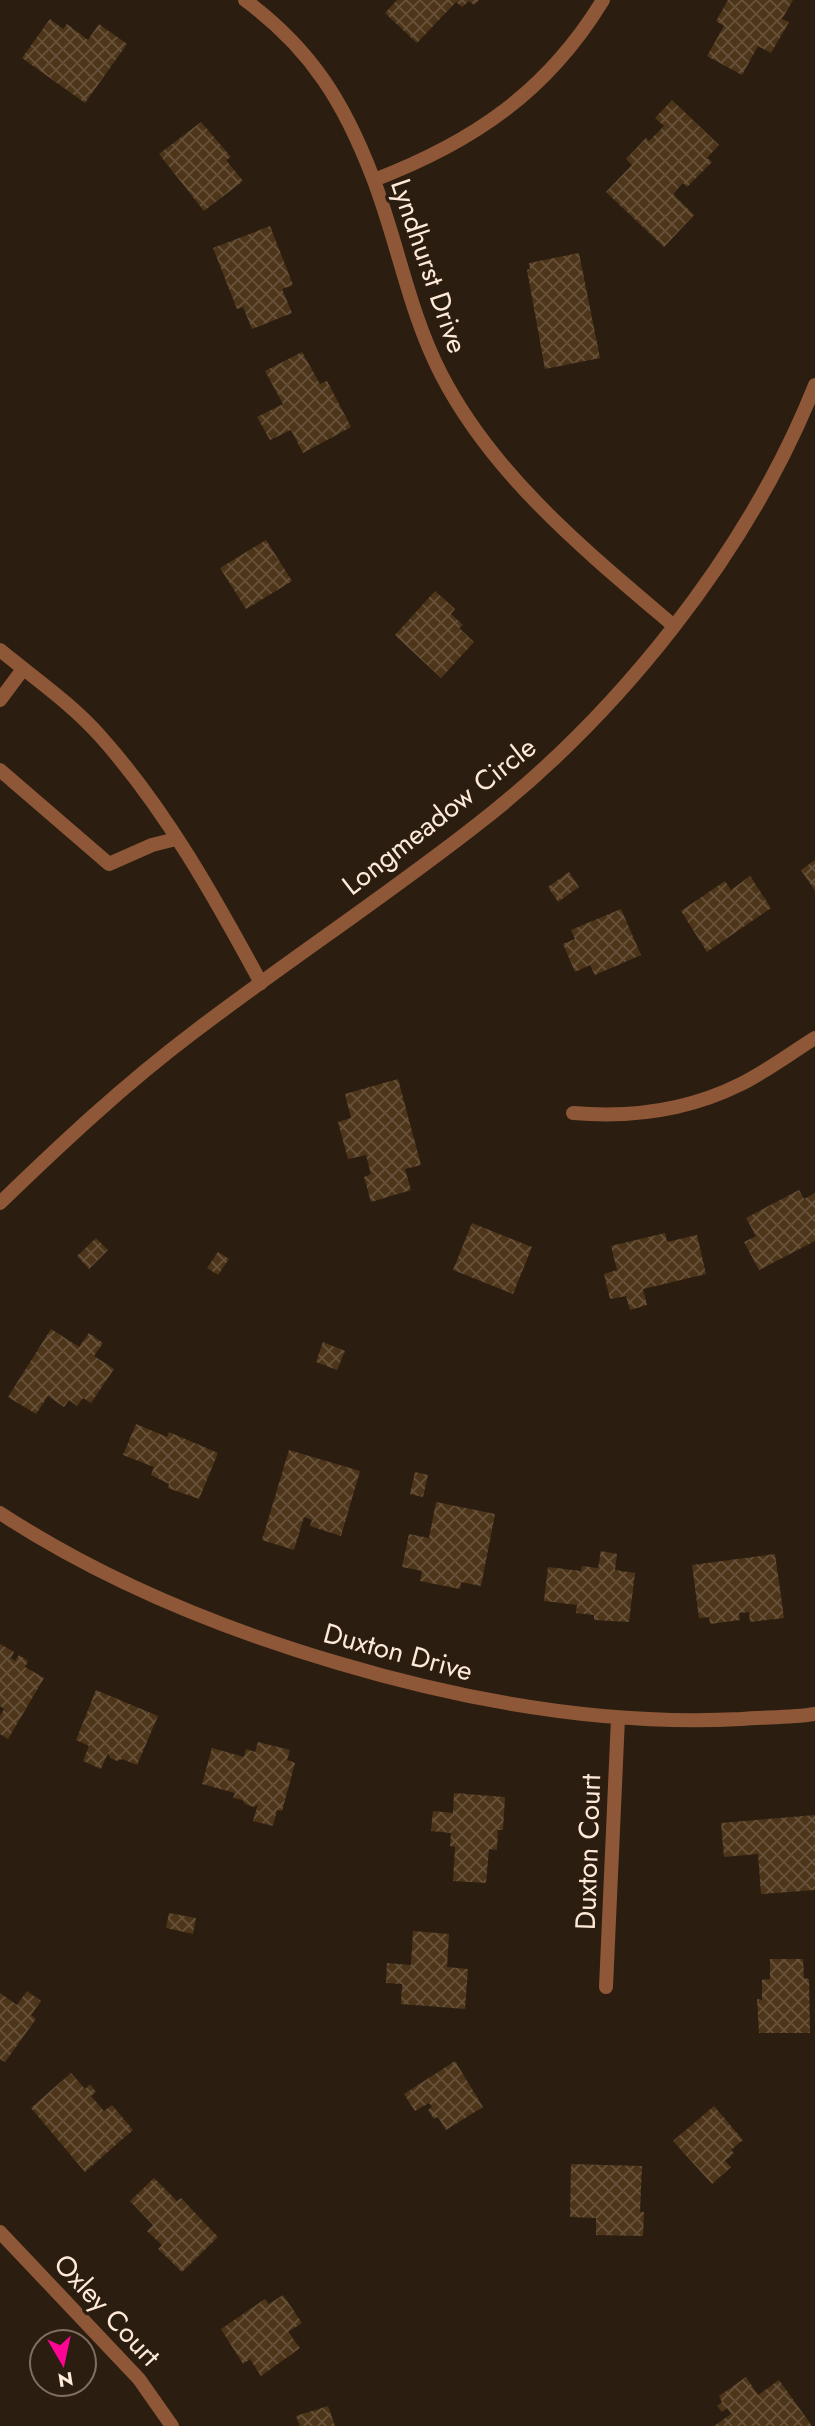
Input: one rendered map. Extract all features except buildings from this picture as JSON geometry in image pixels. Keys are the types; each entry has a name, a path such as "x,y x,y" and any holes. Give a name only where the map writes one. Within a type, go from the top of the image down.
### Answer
{"street":[{"name":"Lyndhurst Drive","path":"245,0 276,23 317,69 345,113 374,180 414,313 441,374 476,431 517,483 602,565 674,626"},
{"path":"374,180 420,162 501,115 548,74 586,29 603,0"},
{"name":"Longmeadow Circle","path":"0,1203 84,1122 192,1033 475,827 536,776 606,706 674,626 716,569 757,506 800,422 815,385"},
{"path":"0,650 60,698 100,736 138,783 213,894 261,983"},
{"path":"0,700 23,669"},
{"path":"0,770 109,864 152,845 176,839"},
{"path":"573,1113 645,1113 695,1103 742,1083 815,1038"},
{"name":"Duxton Drive","path":"0,1513 111,1577 201,1617 286,1648 381,1676 481,1699 566,1713 618,1718 694,1721 815,1714"},
{"name":"Duxton Court","path":"606,1987 618,1718"},
{"name":"Oxley Court","path":"0,2232 139,2379 172,2426"}]}
